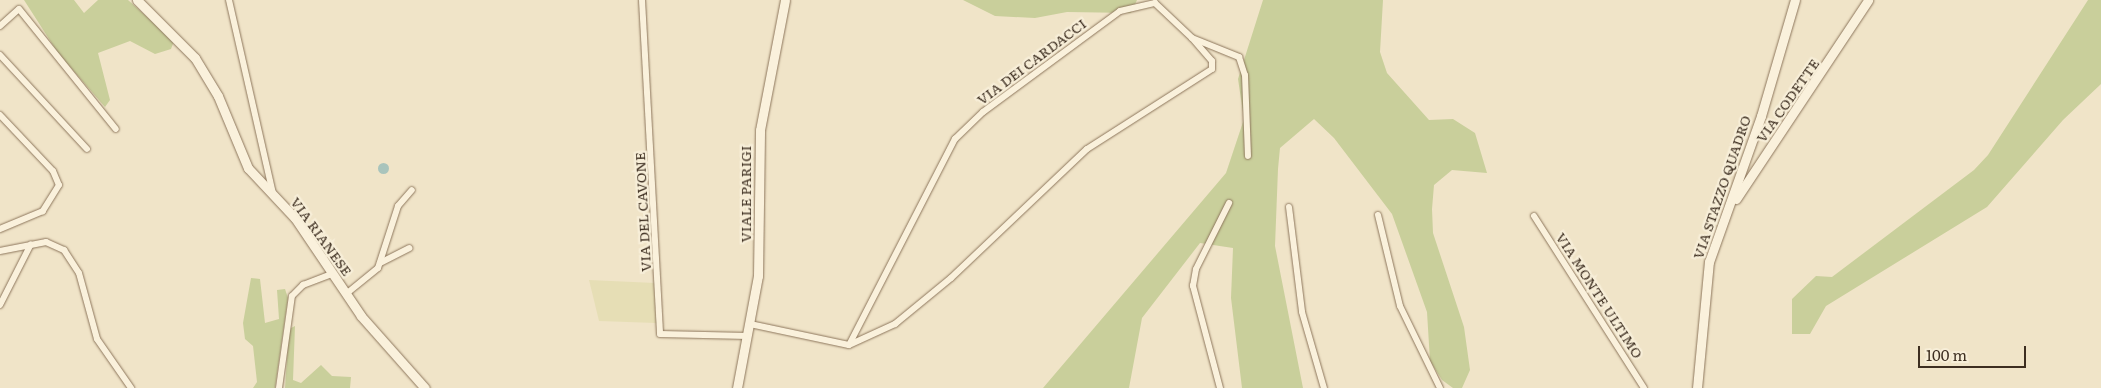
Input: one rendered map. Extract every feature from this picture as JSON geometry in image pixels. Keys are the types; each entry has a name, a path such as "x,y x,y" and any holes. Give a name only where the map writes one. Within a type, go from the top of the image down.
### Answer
{"street":[{"name":"VIA RIANESE","path":"137,0 195,58 218,96 246,164 295,218 346,294 425,388"},
{"path":"229,0 273,195"},
{"name":"VIA DEL CAVONE","path":"642,0 660,334 748,336"},
{"name":"VIALE PARIGI","path":"737,388 758,276 760,130 786,0"},
{"name":"VIA STAZZO QUADRO","path":"1697,388 1706,274 1795,0"},
{"name":"VIA CODETTE","path":"1726,214 1868,0"},
{"name":"VIA DEI CARDACCI","path":"849,345 945,152 977,117 1110,17 1132,6 1157,4 1192,38 1231,51 1242,61 1248,156"},
{"path":"0,26 19,9 116,129"},
{"path":"750,324 849,345 888,328 920,305 1091,146 1210,70 1213,62 1192,38"},
{"path":"0,55 87,149"},
{"path":"0,116 53,171 59,185 43,211 0,229"},
{"path":"380,264 398,206 412,190"},
{"path":"1220,388 1210,366 1193,281 1229,203"},
{"path":"1289,208 1302,312 1324,388"},
{"path":"1378,215 1400,306 1440,388"},
{"name":"VIA MONTE ULTIMO","path":"1534,216 1644,388"},
{"path":"0,305 31,244"},
{"path":"0,251 31,244 54,244 70,257 79,273 97,339 131,388"},
{"path":"346,294 380,264 409,248"},
{"path":"279,388 292,296 303,285 332,274"}],"shaded area":[{"path":"589,280 655,283 656,323 599,321"}],"green space":[{"path":"24,0 74,0 84,13 98,0 128,0 174,41 171,49 155,54 130,41 98,53 110,100 105,107 58,53"},
{"path":"963,0 1137,0 1131,13 1067,12 1035,18 995,16"},
{"path":"1263,0 1383,0 1380,52 1387,73 1429,120 1453,119 1475,133 1487,173 1452,170 1434,185 1432,209 1433,233 1464,327 1470,370 1462,388 1453,388 1442,380 1430,361 1427,312 1392,214 1334,138 1314,119 1280,148 1278,169 1275,246 1303,388 1242,388 1231,298 1233,248 1200,243 1142,318 1129,388 1043,388 1226,173 1244,119 1238,79"},
{"path":"2088,0 2101,0 2101,84 2063,120 1987,207 1826,306 1810,334 1792,334 1792,299 1816,276 1832,277 1974,170 1988,155"},
{"path":"251,278 260,279 265,323 279,319 277,290 285,289 288,298 275,388 253,388 257,382 253,346 245,339 243,323"},
{"path":"295,326 293,380 301,383 321,365 332,376 351,377 350,388 285,388 289,329"}],"water":[{"path":"383,162 389,168 383,174 377,168"}]}
